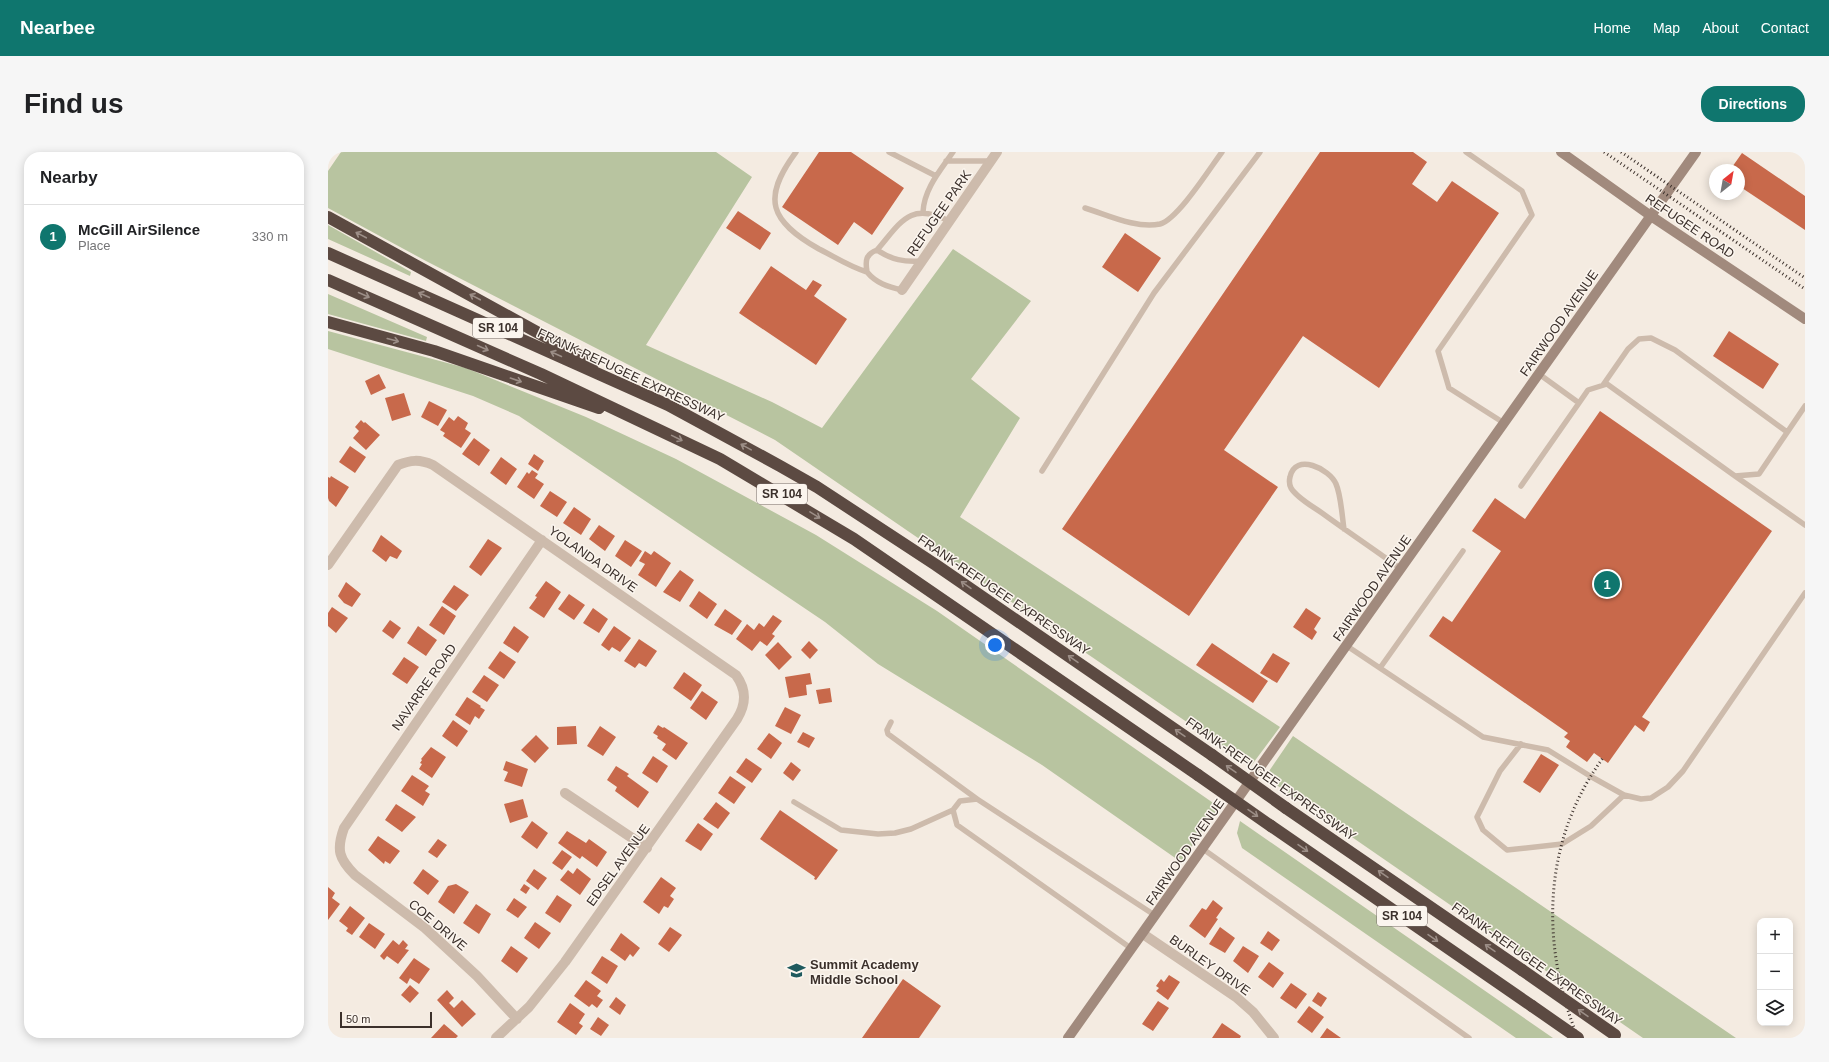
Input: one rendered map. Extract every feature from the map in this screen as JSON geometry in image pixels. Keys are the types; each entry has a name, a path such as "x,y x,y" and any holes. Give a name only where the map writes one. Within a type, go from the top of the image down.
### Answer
{"highway":[{"path":"328,217 668,405"},
{"name":"FRANK-REFUGEE EXPRESSWAY","path":"328,253 668,405 780,466 874,524 1212,755 1286,808 1617,1036"},
{"name":"SR 104","path":"328,280 534,370 656,427 720,459 854,539 1578,1038"},
{"path":"328,322 434,351 656,427"}],"street":[{"name":"REFUGEE PARK","path":"902,290 997,152"},
{"name":"REFUGEE ROAD","path":"1561,152 1651,216 1805,319"},
{"name":"FAIRWOOD AVENUE","path":"1068,1038 1156,916 1696,152"},
{"name":"YOLANDA DRIVE","path":"328,565 398,465 411,460 422,460 433,465 736,675 743,685 744,697"},
{"name":"NAVARRE ROAD","path":"339,854 339,841 344,828 542,540"},
{"name":"EDSEL AVENUE","path":"496,1038 517,1019 565,962 744,709 744,697"},
{"path":"564,793 647,848"},
{"name":"COE DRIVE","path":"339,854 345,866 354,875 425,928 477,976 517,1019"},
{"name":"BURLEY DRIVE","path":"1143,934 1236,997 1253,1012 1274,1038"}],"lane":[{"path":"796,152 787,164 777,184 774,197 776,211 780,219 804,240 866,272 871,277 886,286 902,290"},
{"path":"889,152 936,176"},
{"path":"922,212 924,199 936,176 953,152"},
{"path":"1085,208 1146,225 1167,221 1179,210 1222,152"},
{"path":"1042,471 1154,293 1260,152"},
{"path":"1466,152 1522,191 1532,215 1438,351 1449,388 1504,423"},
{"path":"946,161 991,161"},
{"path":"866,272 867,257 870,253 878,250 903,220 916,213 922,212 937,215 949,221"},
{"path":"878,250 888,257 904,262 921,262"},
{"path":"1603,385 1628,349 1639,339 1651,338 1675,350 1787,432"},
{"path":"1539,374 1579,403"},
{"path":"1521,486 1588,390 1607,384 1805,525"},
{"path":"1735,476 1759,474 1805,406"},
{"path":"1344,529 1336,483 1324,471 1310,464 1298,465 1291,472 1289,482 1291,489 1344,529 1401,569"},
{"path":"1380,668 1463,551"},
{"path":"1347,646 1483,736 1548,750 1590,776 1624,794 1641,799 1651,798 1668,787 1683,771 1805,593"},
{"path":"891,722 887,730 888,734 977,799 1156,916"},
{"path":"1521,744 1500,771 1477,817 1483,830 1507,850 1562,844 1591,826 1624,794"},
{"path":"794,802 841,830 878,834 895,833 910,829 953,810 960,801 977,799"},
{"path":"953,810 957,825 1132,949"},
{"path":"1203,849 1469,1038"}],"green space":[{"path":"341,152 716,152 752,177 646,345 772,402 822,428 953,249 1031,301 971,379 1020,418 960,517 1280,727 1251,766 775,440 426,261 328,208 328,171"},
{"path":"328,225 411,272 410,276 328,239"},
{"path":"328,294 427,337 426,341 328,314"},
{"path":"328,331 466,368 586,417 676,459 816,535 937,611 1219,807 1181,862 1042,765 878,664 825,622 519,416 473,396 328,349"},
{"path":"1293,736 1736,1038 1643,1038 1265,777"},
{"path":"1240,821 1553,1038 1516,1038 1242,848 1237,833"}],"building":[{"path":"819,152 851,152 904,188 872,235 854,222 838,245 782,207"},
{"path":"1320,152 1413,152 1427,162 1412,184 1437,202 1452,181 1499,213 1379,388 1303,336 1224,450 1278,487 1189,616 1062,529"},
{"path":"1742,153 1805,196 1805,230 1745,190 1745,164 1734,164"},
{"path":"738,211 771,233 760,250 726,228"},
{"path":"1125,233 1161,258 1138,292 1102,267"},
{"path":"771,266 806,290 813,280 822,285 814,296 847,319 816,365 739,313"},
{"path":"1729,331 1779,364 1763,389 1713,356"},
{"path":"379,374 386,388 371,395 365,381"},
{"path":"404,393 411,415 392,421 385,398"},
{"path":"429,401 447,410 438,426 421,417"},
{"path":"1600,411 1772,531 1642,717 1650,722 1644,732 1635,725 1608,763 1594,753 1587,762 1566,747 1570,741 1564,737 1568,733 1429,636 1443,616 1452,622 1501,551 1472,531 1495,498 1525,519"},
{"path":"458,416 468,423 465,429 471,433 461,448 443,436 445,433 440,430 449,417 454,421"},
{"path":"361,420 380,435 366,450 353,438 359,431 355,427"},
{"path":"474,438 490,450 479,466 462,454"},
{"path":"350,446 366,457 355,473 339,462"},
{"path":"534,454 544,461 538,471 528,464"},
{"path":"501,457 517,469 506,485 490,473"},
{"path":"532,470 538,474 535,478 544,484 534,499 517,487 527,472 529,474"},
{"path":"331,476 349,487 336,507 329,501 328,498 328,477 330,478"},
{"path":"550,491 567,502 557,517 540,506"},
{"path":"574,507 591,519 581,535 563,523"},
{"path":"599,525 615,536 605,551 589,539"},
{"path":"381,535 402,551 397,559 390,556 386,562 372,551"},
{"path":"488,539 502,548 481,576 469,567"},
{"path":"625,540 642,551 631,567 615,556"},
{"path":"645,551 651,555 654,551 671,563 656,587 638,575 645,564 639,561"},
{"path":"680,570 694,580 680,602 663,592"},
{"path":"546,581 561,592 544,618 529,608 537,597 535,596"},
{"path":"346,582 361,594 352,607 344,603 338,596"},
{"path":"454,585 469,595 456,611 442,602"},
{"path":"699,591 717,604 707,619 689,606"},
{"path":"569,594 585,605 574,620 558,609"},
{"path":"442,606 456,616 444,635 429,625"},
{"path":"332,607 348,618 336,633 328,626 328,613"},
{"path":"593,608 608,619 599,633 583,623"},
{"path":"1306,608 1321,618 1314,629 1317,632 1312,640 1293,627"},
{"path":"725,609 742,621 732,635 714,625"},
{"path":"773,615 782,621 772,634 775,636 767,646 760,641 752,651 736,639 747,624 754,630 759,623 764,627"},
{"path":"390,620 401,628 393,639 382,631"},
{"path":"418,626 437,640 426,656 407,643"},
{"path":"514,626 529,637 518,653 503,643"},
{"path":"614,626 631,638 620,652 612,647 609,651 601,645"},
{"path":"639,639 657,651 646,667 639,663 635,668 624,661"},
{"path":"809,641 818,650 810,659 801,650"},
{"path":"778,642 792,657 779,670 765,655"},
{"path":"1212,643 1268,681 1253,703 1196,665"},
{"path":"500,651 516,662 504,679 488,668"},
{"path":"1273,653 1290,663 1277,683 1260,673"},
{"path":"404,657 419,667 407,684 392,674"},
{"path":"684,672 702,685 691,701 673,688"},
{"path":"810,673 812,684 806,685 807,695 789,698 785,677"},
{"path":"484,675 499,685 487,702 472,692"},
{"path":"830,688 832,702 819,704 816,690"},
{"path":"702,691 718,702 706,720 690,708"},
{"path":"467,697 485,710 479,719 475,716 470,725 455,715"},
{"path":"785,707 801,715 791,734 775,726"},
{"path":"453,720 468,731 457,747 442,736"},
{"path":"658,725 663,728 664,727 688,743 676,760 662,750 666,744 657,738 658,736 653,733"},
{"path":"576,726 577,744 557,745 557,727"},
{"path":"600,726 616,737 603,756 587,746"},
{"path":"803,732 815,738 809,748 797,742"},
{"path":"769,733 782,743 771,759 757,749"},
{"path":"536,735 549,748 535,763 521,750"},
{"path":"431,747 446,757 432,778 419,769 422,764 420,763 422,760 421,759"},
{"path":"1541,754 1559,765 1540,793 1523,782"},
{"path":"653,756 668,766 657,783 642,773"},
{"path":"746,758 762,769 752,783 736,772"},
{"path":"506,761 528,769 522,787 504,781 508,772 503,770"},
{"path":"791,762 801,770 793,781 783,773"},
{"path":"616,766 629,774 627,776 649,792 638,808 615,791 617,787 607,780"},
{"path":"412,775 429,786 425,791 430,794 423,806 401,791"},
{"path":"730,776 746,787 734,804 718,793"},
{"path":"523,799 528,817 510,823 504,804"},
{"path":"716,802 730,813 718,829 703,819"},
{"path":"396,804 416,817 402,832 385,820"},
{"path":"780,810 838,850 816,880 814,879 815,877 760,839"},
{"path":"532,821 548,833 537,849 521,837"},
{"path":"698,823 713,834 701,851 685,841"},
{"path":"567,831 586,843 589,839 607,852 597,867 582,856 580,859 558,843"},
{"path":"378,836 400,851 390,864 385,861 384,864 368,850"},
{"path":"438,839 447,845 437,858 428,852"},
{"path":"562,850 572,857 562,870 552,863"},
{"path":"577,868 591,879 580,895 560,880 568,870 573,874"},
{"path":"423,869 439,881 428,895 413,883"},
{"path":"534,869 547,878 538,890 526,881"},
{"path":"661,877 676,888 670,896 674,899 668,908 664,906 659,914 643,902"},
{"path":"456,884 469,892 454,914 438,902 448,886"},
{"path":"524,884 530,888 526,894 520,890"},
{"path":"328,887 335,893 332,898 340,904 328,920"},
{"path":"557,895 572,905 560,923 545,913"},
{"path":"514,898 527,907 518,918 506,910"},
{"path":"1213,900 1223,908 1216,918 1218,919 1205,938 1189,926 1202,908 1206,910"},
{"path":"476,904 491,914 479,934 463,923"},
{"path":"350,906 365,918 352,935 346,931 348,928 339,921"},
{"path":"535,922 551,933 539,949 524,938"},
{"path":"369,923 385,934 375,949 359,937"},
{"path":"670,927 682,935 669,952 658,944"},
{"path":"1220,927 1235,938 1225,953 1209,944"},
{"path":"1268,931 1280,940 1272,951 1260,943"},
{"path":"621,933 640,948 633,957 630,954 625,961 610,950"},
{"path":"393,940 399,945 403,940 408,945 405,949 409,950 398,964 387,956 384,960 380,956"},
{"path":"511,946 528,958 517,973 501,961"},
{"path":"1243,946 1259,956 1248,973 1233,961"},
{"path":"602,956 618,966 607,984 591,973"},
{"path":"414,958 430,969 419,984 410,978 407,984 399,978"},
{"path":"1269,962 1284,973 1273,988 1258,977"},
{"path":"1169,975 1180,982 1168,1000 1156,991 1159,988 1156,986 1161,979 1164,982"},
{"path":"903,979 941,1006 919,1038 862,1038"},
{"path":"586,980 601,991 597,996 603,1000 597,1008 592,1004 589,1007 574,996"},
{"path":"1291,983 1307,994 1296,1009 1280,998"},
{"path":"410,985 419,993 410,1003 401,995"},
{"path":"447,990 454,998 449,1003 454,1008 462,1000 476,1014 462,1027 437,1000"},
{"path":"1318,992 1327,998 1321,1007 1312,1001"},
{"path":"616,997 626,1005 620,1015 609,1007"},
{"path":"1158,1001 1169,1008 1153,1031 1142,1024"},
{"path":"570,1003 585,1014 579,1023 583,1026 576,1035 557,1022"},
{"path":"1309,1006 1324,1017 1312,1033 1297,1022"},
{"path":"598,1017 609,1025 601,1036 590,1029"},
{"path":"1222,1023 1241,1036 1240,1038 1212,1038"},
{"path":"444,1024 458,1036 456,1038 431,1038"},
{"path":"1327,1028 1341,1038 1320,1038"}],"railway":[{"path":"1604,152 1805,289"},
{"path":"1621,152 1805,278"},
{"path":"1578,1038 1566,1003 1557,967 1553,930 1553,894 1558,859 1568,824 1583,790 1603,758"}],"place":[{"name":"McGill AirSilence","path":"1607,584"},
{"name":"Summit Academy Middle School","path":"797,971"}]}
